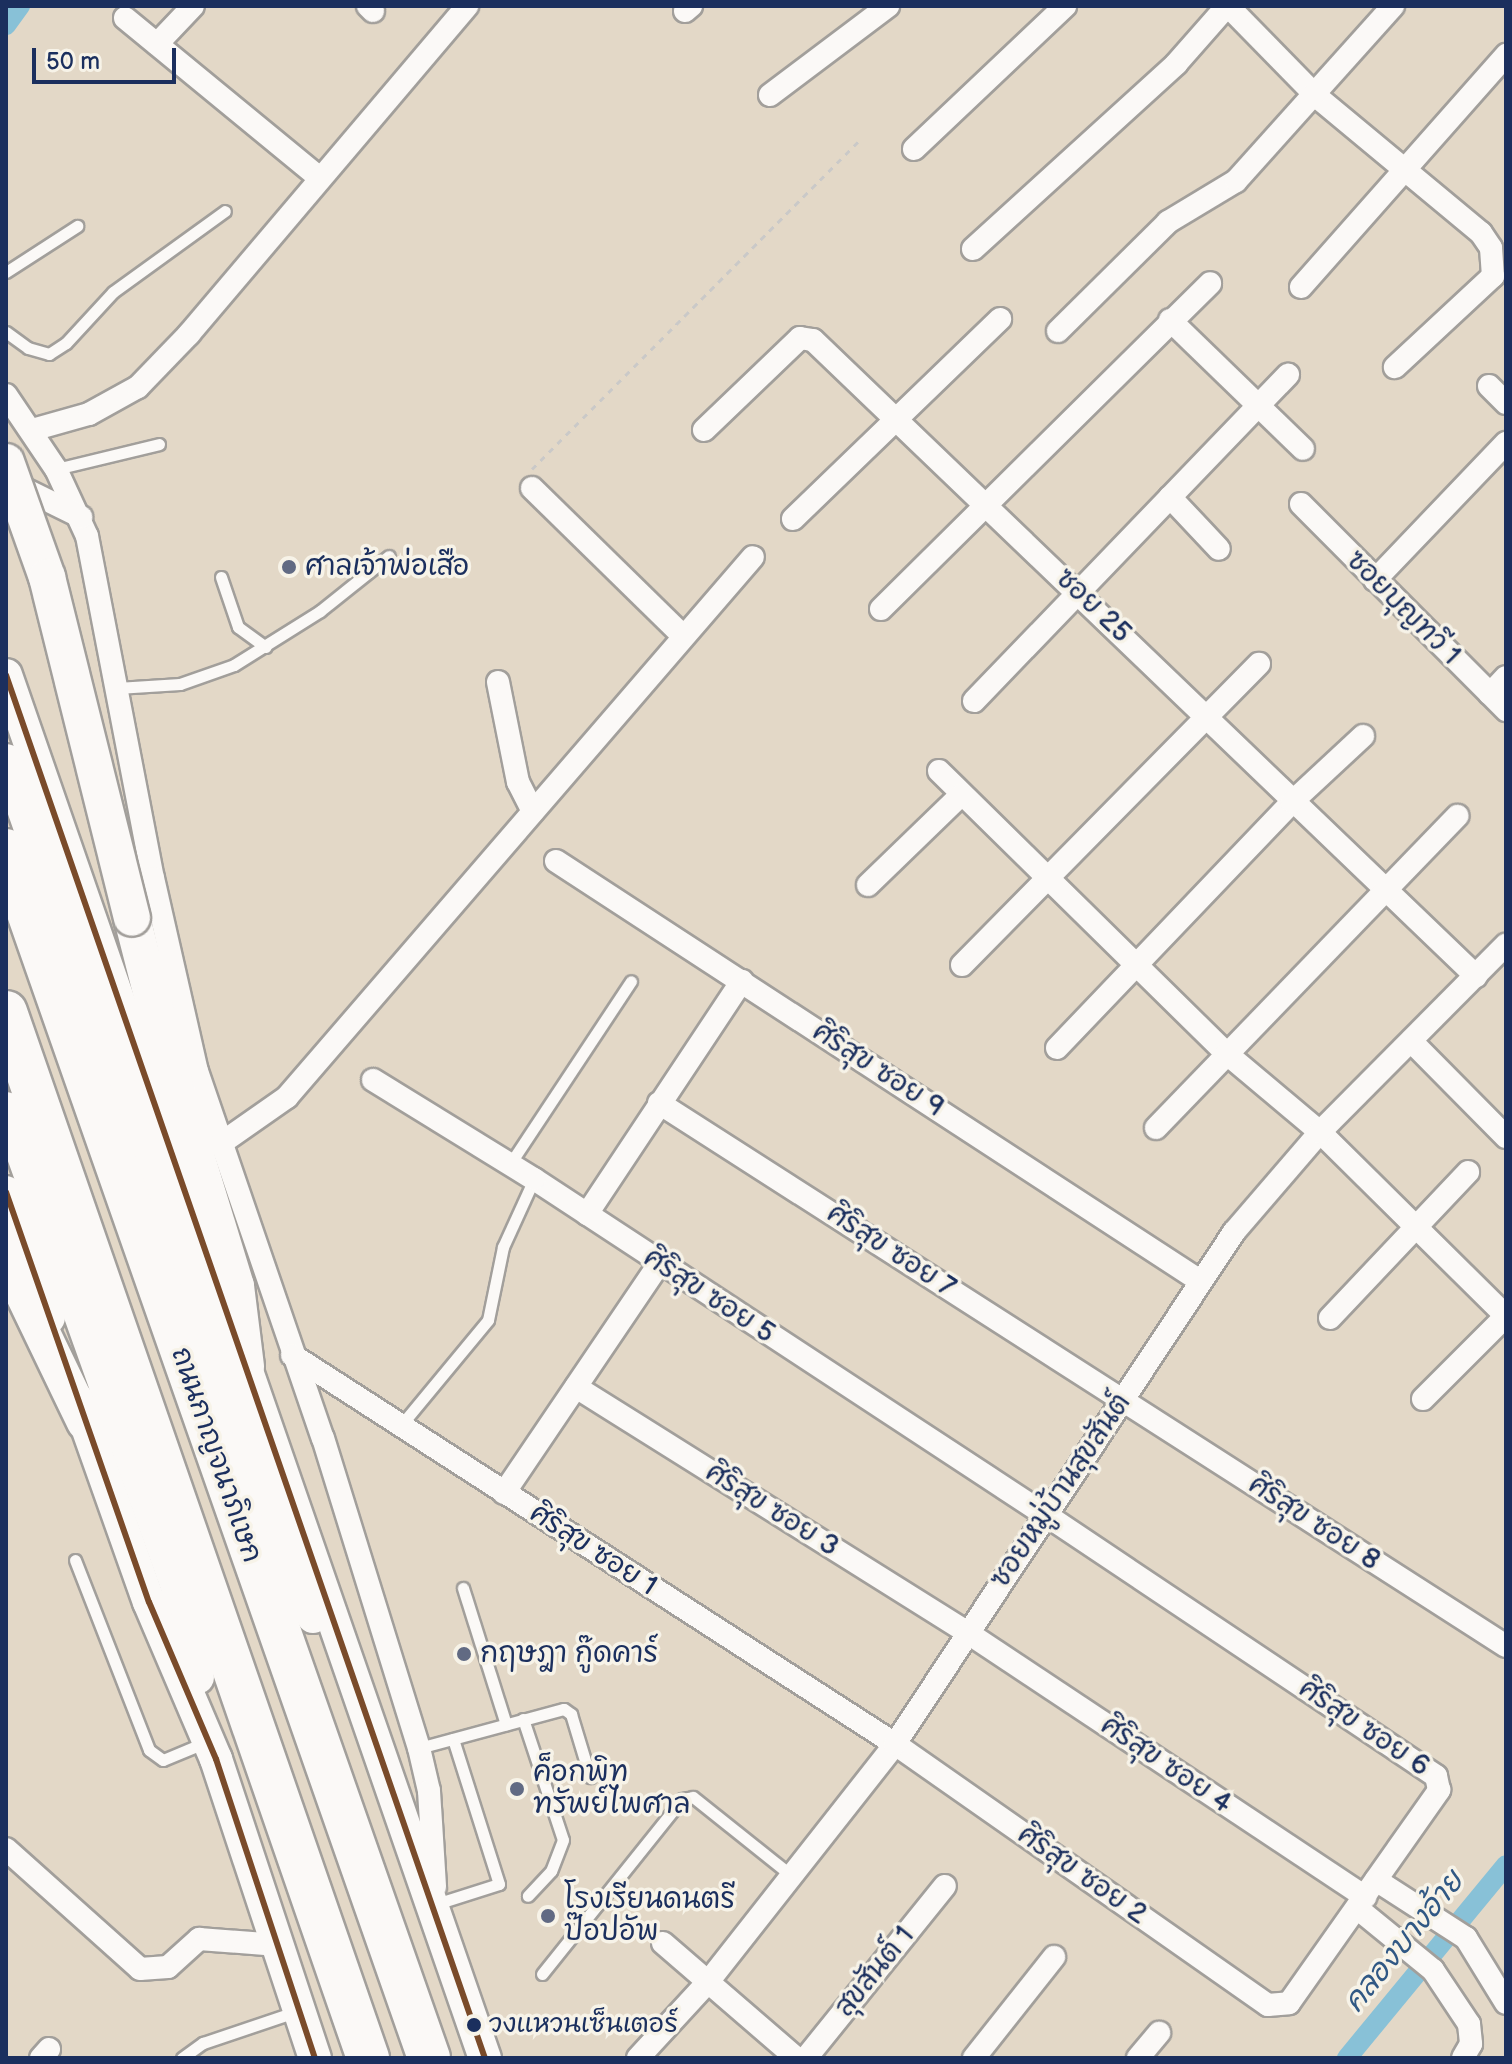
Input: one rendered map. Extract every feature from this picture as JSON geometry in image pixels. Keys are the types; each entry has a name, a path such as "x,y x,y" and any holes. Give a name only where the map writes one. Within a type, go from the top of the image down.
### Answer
{"highway":[{"name":"ถนนกาญจนาภิเษก","path":"6,850 429,2058"},
{"name":"ถนนกาญจนาภิเษก","path":"6,1012 368,2058"}],"main road":[{"path":"6,462 47,577 177,1093 236,1286 236,1380"},
{"path":"6,675 236,1380"},
{"path":"6,760 363,1716 485,2058"},
{"path":"6,1108 177,1587 212,1750"},
{"path":"6,1192 149,1602 212,1750 315,2058"},
{"path":"6,1258 85,1422"}],"street":[{"path":"157,44 193,6"},
{"path":"32,430 89,414 138,387 189,334 467,6"},
{"path":"770,95 888,6"},
{"path":"914,149 1065,6"},
{"path":"973,249 1176,64 1228,6 1316,96 1481,233 1495,270 1395,367"},
{"path":"1058,331 1168,222 1236,181 1316,96 1393,6"},
{"path":"125,18 320,178"},
{"path":"1301,287 1506,55"},
{"path":"881,609 1210,283"},
{"path":"793,519 1000,319"},
{"path":"1170,320 1303,449"},
{"name":"ซอย 25","path":"704,430 803,336 899,419 1292,802 1476,976"},
{"path":"974,701 1288,375"},
{"path":"1489,386 1506,403"},
{"path":"6,395 56,469 81,517 153,878 197,1071 323,1438 419,1748 429,1791 440,1938"},
{"path":"1375,580 1506,443"},
{"path":"6,478 81,517"},
{"path":"532,488 683,636"},
{"path":"1170,497 1219,549"},
{"name":"ซอยบุญทวี 1","path":"1301,504 1498,702"},
{"path":"220,1144 287,1097 753,557"},
{"path":"962,965 1259,664"},
{"path":"1498,702 1506,677"},
{"path":"498,682 518,782 533,811"},
{"path":"1057,1048 1138,968 1292,802 1363,736"},
{"path":"939,771 1227,1054 1320,1132 1506,1316 1423,1399"},
{"path":"868,885 961,795"},
{"path":"1156,1128 1457,816"},
{"name":"ศิริสุข ซอย 9","path":"556,861 1200,1281"},
{"name":"ซอยหมู่บ้านสุขสันต์","path":"638,2058 708,1982 895,1744 1044,1514 1234,1232 1320,1132 1506,945"},
{"path":"587,1214 742,981"},
{"path":"1411,1041 1506,1137"},
{"name":"ศิริสุข ซอย 5","path":"373,1080 534,1179 659,1264 1044,1514"},
{"name":"ศิริสุข ซอย 7","path":"659,1103 1122,1400"},
{"path":"1330,1318 1468,1172"},
{"path":"504,1493 659,1264"},
{"name":"ศิริสุข ซอย 1","path":"292,1355 895,1744"},
{"name":"ศิริสุข ซอย 3","path":"576,1387 968,1633"},
{"name":"ศิริสุข ซอย 8","path":"1122,1400 1506,1646"},
{"name":"ศิริสุข ซอย 6","path":"1044,1514 1436,1776 1439,1790 1289,2003 1268,2005"},
{"name":"ศิริสุข ซอย 4","path":"968,1633 1366,1895"},
{"name":"ศิริสุข ซอย 2","path":"895,1744 1268,2005"},
{"path":"6,1849 140,1969 168,1967 199,1939 278,1945"},
{"name":"สุขสันต์ 1","path":"806,2058 945,1886"},
{"path":"1366,1895 1428,1911 1466,1938 1503,1992"},
{"path":"1366,1895 1393,1937 1433,1970 1469,2024 1471,2044 1463,2058"},
{"path":"663,1943 796,2058"},
{"path":"974,2058 1054,1957"},
{"path":"1138,2058 1159,2033"}],"lane":[{"path":"6,332 28,348 49,354 66,343 113,292 225,211"},
{"path":"6,272 77,226"},
{"path":"56,469 159,444"},
{"path":"117,688 202,679 266,647 389,556"},
{"path":"221,577 238,627 266,647"},
{"path":"510,1164 631,981"},
{"path":"402,1424 488,1320 503,1247 534,1179"},
{"path":"75,1560 149,1750 163,1760 212,1750"},
{"path":"463,1588 506,1724"},
{"path":"419,1748 555,1710 571,1714 590,1777"},
{"path":"523,1719 563,1840 551,1871 528,1896"},
{"path":"436,1904 499,1884 453,1739"},
{"path":"542,1974 682,1799 693,1797 792,1876"},
{"path":"182,2058 203,2043 299,2011"}],"path":[{"path":"532,488 528,476 537,461 859,141"}],"waterway":[{"path":"6,25 20,6"},
{"name":"คลองบางอ้าย","path":"1347,2058 1506,1865"}],"transit line":[{"path":"6,675 485,2058"},
{"path":"6,1192 149,1602 216,1759 315,2058"}],"place":[{"name":"ศาลเจ้าพ่อเสือ","path":"289,567"},
{"name":"กฤษฎา กู๊ดคาร์","path":"464,1654"},
{"name":"ค็อกพิท ทรัพย์ไพศาล","path":"517,1789"},
{"name":"โรงเรียนดนตรี ป๊อปอัพ","path":"548,1916"},
{"name":"วงแหวนเซ็นเตอร์","path":"474,2025"}]}
